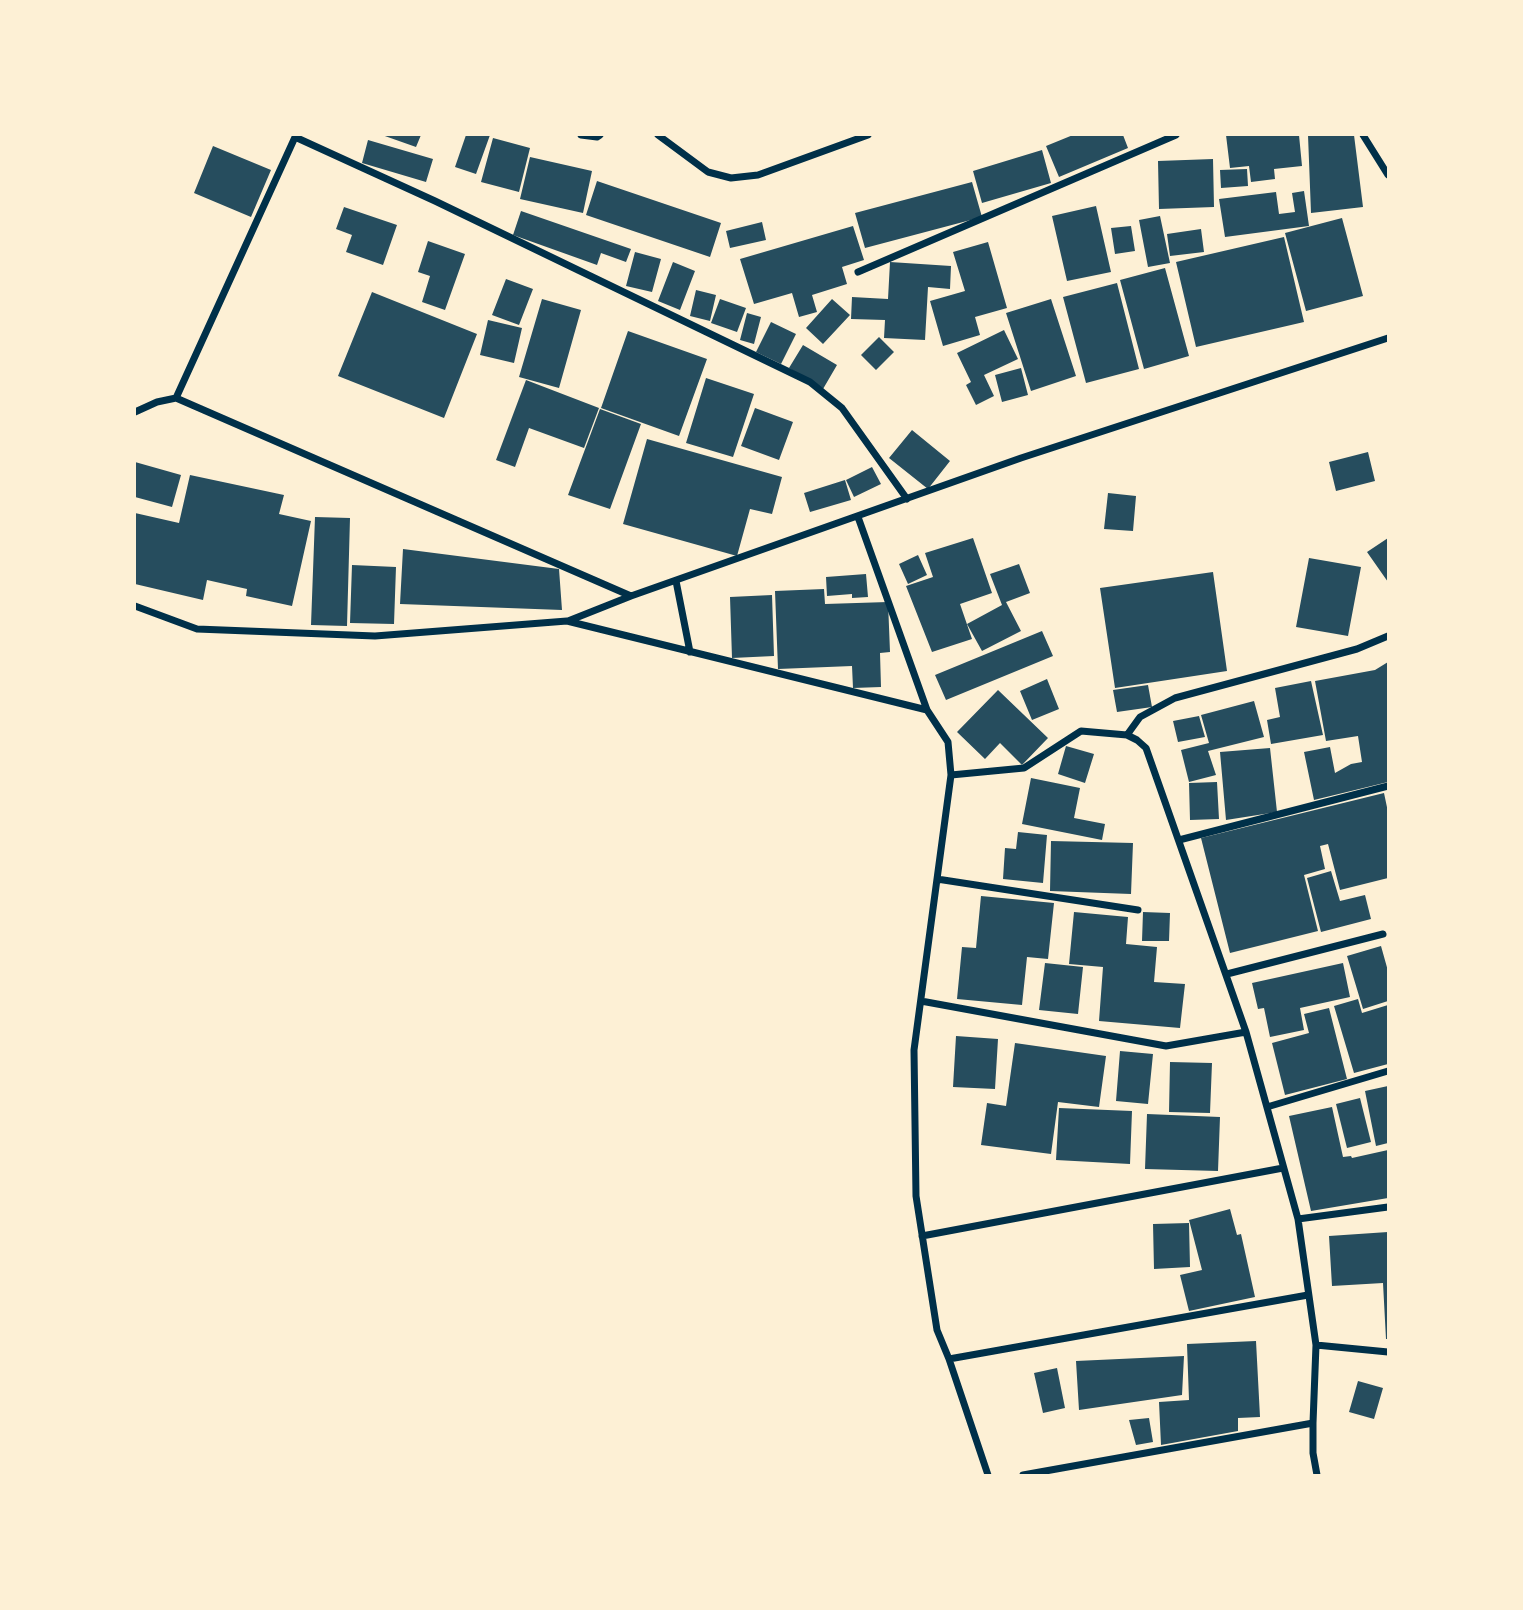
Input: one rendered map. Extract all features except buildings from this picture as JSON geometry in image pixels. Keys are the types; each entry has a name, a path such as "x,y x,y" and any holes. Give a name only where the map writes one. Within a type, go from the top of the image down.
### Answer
{"street":[{"path":"581,135 600,135"},
{"path":"658,135 708,172 731,178 758,175 868,135"},
{"path":"858,272 1176,135"},
{"path":"1363,135 1388,175"},
{"path":"176,398 295,136 810,382 842,408 907,499"},
{"path":"135,607 197,629 375,636 567,621 1021,458 1388,338"},
{"path":"135,412 157,402 176,398 631,596"},
{"path":"858,517 927,710 948,742 951,775 914,1049 916,1196 937,1331 988,1475"},
{"path":"676,581 690,652"},
{"path":"567,621 927,710"},
{"path":"1126,735 1140,717 1175,698 1357,649 1388,636"},
{"path":"951,775 1024,768 1081,731 1126,735 1138,740 1146,748 1246,1032 1298,1219 1316,1345 1312,1423 1317,1475"},
{"path":"1179,839 1388,786"},
{"path":"937,879 1138,910"},
{"path":"1227,974 1383,934"},
{"path":"921,1001 1166,1046 1246,1032"},
{"path":"1267,1107 1388,1071"},
{"path":"922,1236 1283,1168"},
{"path":"1298,1219 1388,1207"},
{"path":"949,1359 1308,1295"},
{"path":"1316,1345 1388,1352"},
{"path":"1023,1475 1312,1423"}]}
